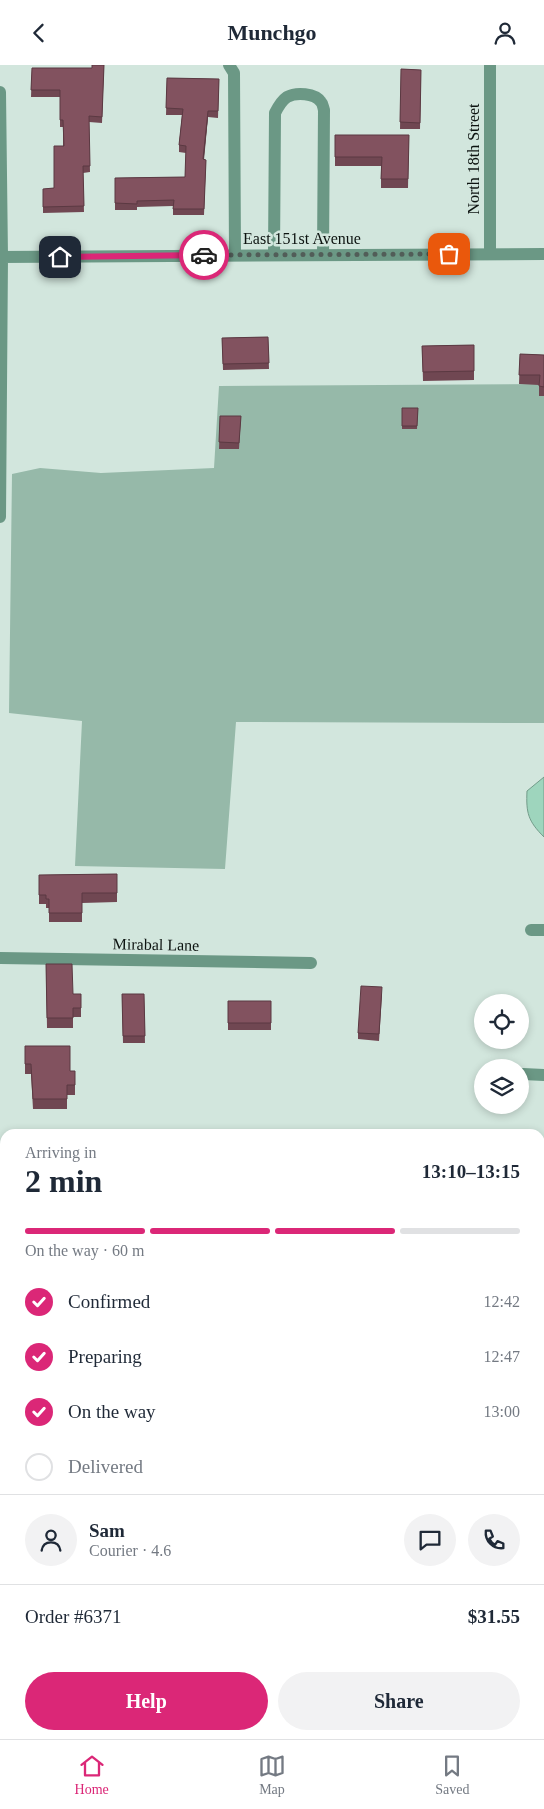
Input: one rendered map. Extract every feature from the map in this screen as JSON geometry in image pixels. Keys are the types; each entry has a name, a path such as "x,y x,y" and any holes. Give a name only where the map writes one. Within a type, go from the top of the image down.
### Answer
{"street":[{"path":"229,65 234,73 235,255"},
{"name":"North 18th Street","path":"490,65 490,253"},
{"path":"0,92 0,517"},
{"path":"274,255 275,113 279,104 288,96 302,94 315,96 321,101 324,109 323,255"},
{"name":"East 151st Avenue","path":"1,257 544,254"},
{"name":"Mirabal Lane","path":"0,958 311,963"},
{"path":"529,1074 544,1075"}],"shaded area":[{"path":"544,384 544,723 236,722 225,869 75,866 82,721 9,713 12,474 40,468 101,473 214,468 219,386"},
{"path":"544,777 544,837 534,826 529,816 527,791"}],"building":[{"path":"92,65 104,65 102,117 89,116 90,166 83,166 84,206 43,207 43,189 54,188 54,146 64,146 63,120 60,120 60,90 31,90 32,68 92,68"},
{"path":"401,69 421,70 420,123 400,122"},
{"path":"167,78 219,79 218,111 208,111 203,159 206,160 204,209 173,209 174,200 137,201 137,204 115,203 115,178 185,177 186,146 179,145 183,109 166,108"},
{"path":"335,135 409,135 408,179 381,179 382,157 335,157"},
{"path":"268,337 269,363 223,364 222,338"},
{"path":"474,345 474,371 423,372 422,346"},
{"path":"520,354 544,355 544,387 539,386 540,375 519,375"},
{"path":"402,408 418,408 417,426 402,426"},
{"path":"220,416 241,416 239,443 219,442"},
{"path":"117,874 117,893 82,893 82,913 49,913 49,899 46,899 46,895 39,895 39,875"},
{"path":"46,964 72,964 73,994 81,994 81,1008 73,1008 73,1018 47,1018"},
{"path":"361,986 382,987 379,1034 358,1033"},
{"path":"122,994 144,994 145,1036 123,1036"},
{"path":"228,1001 271,1001 271,1023 228,1023"},
{"path":"25,1046 70,1046 70,1071 75,1071 75,1085 67,1085 67,1099 33,1099 31,1064 25,1064"}],"way so far":[{"path":"204,255 449,254"}],"route":[{"path":"60,257 204,255"}]}
